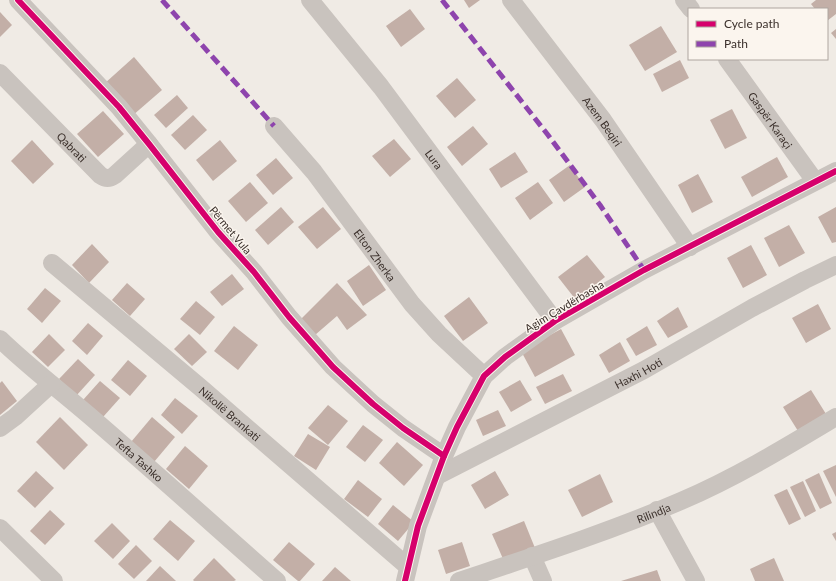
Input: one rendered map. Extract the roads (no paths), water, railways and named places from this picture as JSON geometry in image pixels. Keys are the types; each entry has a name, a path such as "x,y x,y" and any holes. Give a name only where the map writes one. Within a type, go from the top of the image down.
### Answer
{"street":[{"name":"Përmet Vula","path":"18,0 119,107 218,232 254,272 289,317 333,367 372,404 403,428 444,456"},
{"name":"Lura","path":"310,0 381,87 555,321"},
{"name":"Azem Beqiri","path":"510,0 603,120 690,247"},
{"path":"684,0 690,8"},
{"name":"Gaspër Karaçi","path":"728,60 816,181"},
{"name":"Qabrati","path":"0,73 105,178 111,178 115,175 149,144"},
{"name":"Elton Zherka","path":"274,126 318,178 412,304 439,334 484,376"},
{"name":"Agim Çavdërbasha","path":"406,574 418,526 444,456 457,427 484,376 510,353 555,321 644,270 836,171"},
{"name":"Nikollë Brankati","path":"52,263 201,388 406,574"},
{"name":"Haxhi Hoti","path":"437,476 644,370 752,308 836,265"},
{"name":"Tefta Tashko","path":"0,339 20,358 143,462 277,581"},
{"path":"0,428 15,417 51,384"},
{"name":"Rilindja","path":"459,581 682,501 785,448 836,417"},
{"path":"658,510 696,581"},
{"path":"0,528 54,581"},
{"path":"532,556 543,581"}]}
